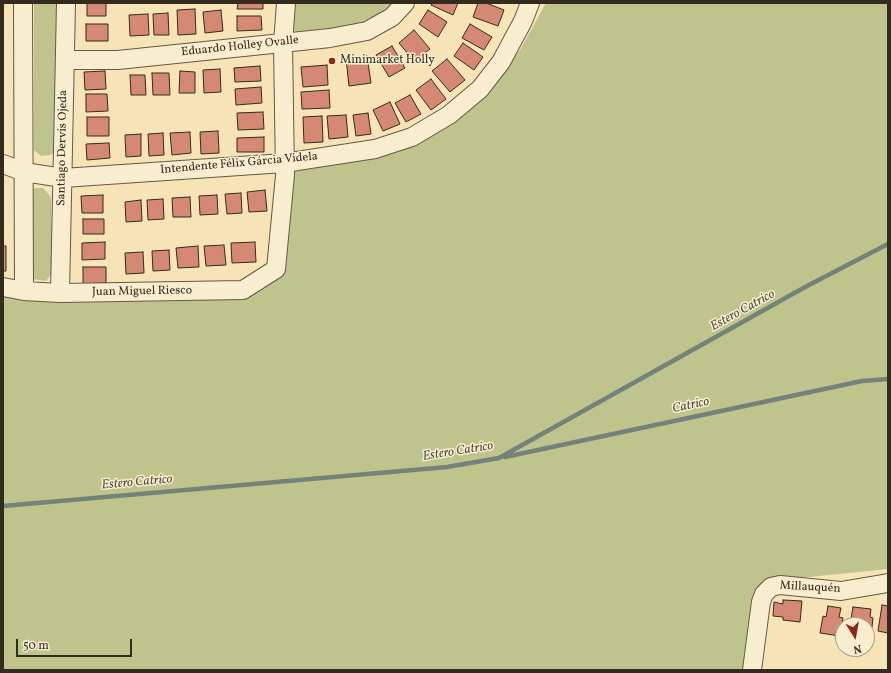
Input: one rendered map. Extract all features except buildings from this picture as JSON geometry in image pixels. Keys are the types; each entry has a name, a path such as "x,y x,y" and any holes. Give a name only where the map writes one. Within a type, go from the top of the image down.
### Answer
{"street":[{"path":"23,3 24,291"},
{"name":"Santiago Dervis Ojeda","path":"60,293 66,3"},
{"path":"284,163 282,43 286,3"},
{"name":"Eduardo Holley Ovalle","path":"65,60 118,60 330,38 367,30 392,17 405,3"},
{"name":"Intendente Félix Gárcia Videla","path":"3,164 24,172 63,178 284,163 375,149 412,137 449,115 480,89 501,62 523,21 530,3"},
{"name":"Juan Miguel Riesco","path":"3,287 24,291 60,293 243,290 276,269 284,163"},
{"name":"Millauquén","path":"752,670 761,602 764,594 771,588 780,585 841,591 888,583"}],"green space":[{"path":"34,3 58,3 55,152 50,155 41,156 34,150"},
{"path":"294,3 400,3 372,25 299,35 291,27"},
{"path":"546,3 888,3 888,569 769,581 750,670 3,670 3,293 11,295 265,280 294,171 306,163 359,157 473,100 520,50"},
{"path":"35,188 43,188 51,197 52,273 46,281 33,279 27,195"}],"waterway":[{"name":"Estero Catrico","path":"3,506 447,467 499,458 807,286 888,244"},
{"name":"Catrico","path":"505,457 862,381 888,379"}],"place":[{"name":"Minimarket Holly","path":"332,61"}]}
